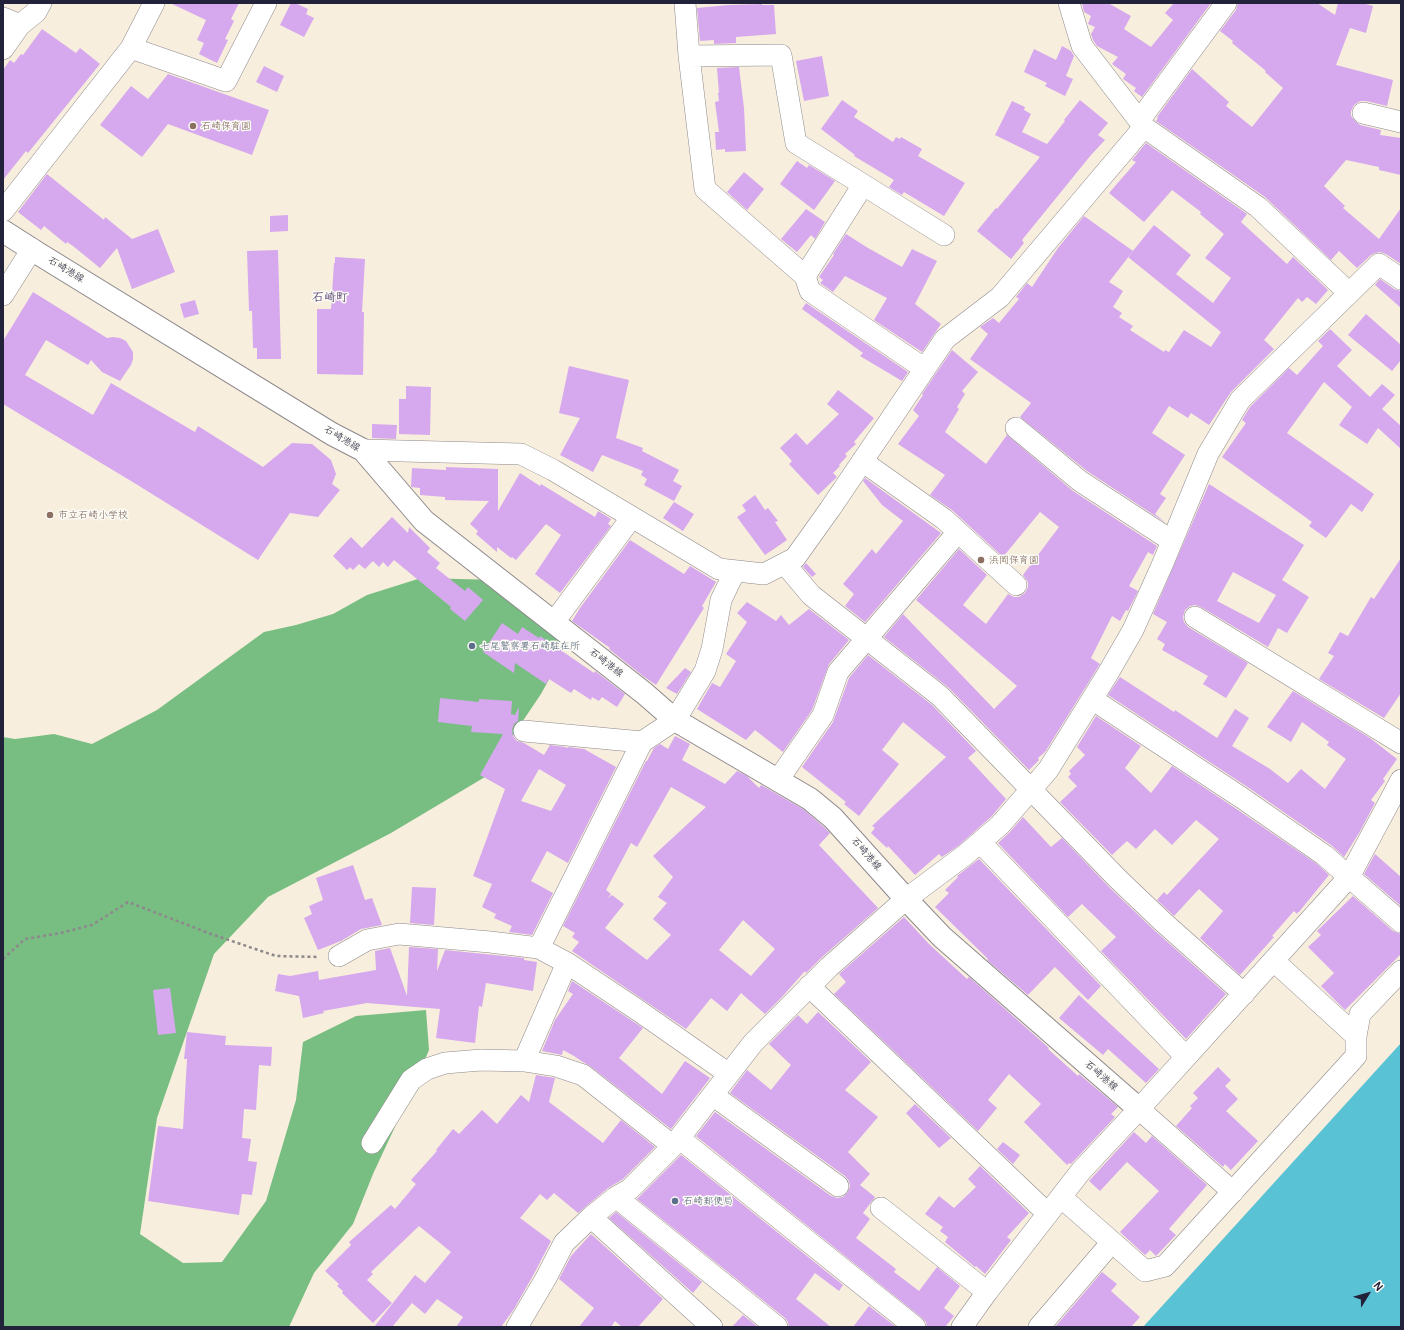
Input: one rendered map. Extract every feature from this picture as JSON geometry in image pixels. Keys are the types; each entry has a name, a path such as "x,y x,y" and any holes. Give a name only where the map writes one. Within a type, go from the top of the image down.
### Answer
{"main road":[{"name":"石崎港線","path":"3,231 332,434 363,450 424,521 644,693 676,720 810,799 833,818 942,937 1139,1109"}],"street":[{"path":"3,50 12,22 36,12 41,3"},
{"path":"3,211 131,48 154,3"},
{"path":"131,48 226,81 266,3"},
{"path":"685,3 689,56 705,189 805,276 810,292 925,369"},
{"path":"1069,3 1082,46 1142,124 1258,207 1349,293"},
{"path":"363,450 521,454 553,470 719,569 748,571 764,574 785,564 795,558 945,339 1000,297 1142,124 1226,3"},
{"path":"689,56 781,55 796,143 944,235"},
{"path":"1363,113 1401,122"},
{"path":"805,276 863,185"},
{"path":"3,295 32,249"},
{"path":"526,1323 546,1278 564,1243 591,1217 616,1197 630,1189 676,1142 714,1096 753,1043 809,986 906,899 1000,825 1048,770 1133,630 1208,454 1240,400 1379,264 1401,279"},
{"path":"1016,428 1080,481 1172,541"},
{"path":"862,461 944,520 1016,585"},
{"path":"554,622 632,517"},
{"path":"778,780 823,715 838,672 958,532"},
{"path":"785,564 811,595 940,696 1118,879 1162,921 1244,994"},
{"path":"539,948 642,742 676,720 706,671 712,649 721,600 735,571"},
{"path":"1195,617 1401,743"},
{"path":"1092,699 1242,798 1324,855 1401,922"},
{"path":"524,731 642,742"},
{"path":"962,1327 987,1292 1081,1171 1350,877 1401,780"},
{"path":"980,842 1186,1057"},
{"path":"339,956 367,940 399,934 539,948 567,963 729,1074"},
{"path":"1274,961 1356,1036"},
{"path":"524,1060 567,963"},
{"path":"1061,1197 1145,1271 1165,1266 1356,1056 1356,1036 1360,1014 1401,971"},
{"path":"809,986 1048,1214"},
{"path":"372,1143 411,1080 426,1068 445,1063 481,1060 524,1060 556,1066 583,1075 676,1142 915,1327"},
{"path":"714,1096 838,1186"},
{"path":"1139,1109 1233,1192"},
{"path":"616,1197 777,1327"},
{"path":"881,1208 987,1292"},
{"path":"591,1217 712,1327"},
{"path":"1039,1327 1112,1242"}],"path":[{"path":"3,959 25,939 61,933 92,925 128,902 212,934 276,956 339,956"}],"green space":[{"path":"421,578 497,580 547,607 563,654 541,694 485,777 391,833 268,897 214,954 157,1118 140,1234 183,1263 222,1262 266,1201 296,1100 303,1042 356,1016 426,1010 429,1050 373,1174 353,1224 314,1273 289,1327 3,1327 3,737 15,739 54,734 92,744 157,710 264,632 296,625 333,614 367,595"}],"water":[{"path":"1401,1043 1401,1327 1143,1327"}],"building":[{"path":"170,3 239,3 231,19 234,21 225,39 228,40 217,63 199,54 204,43 197,40 206,20"},
{"path":"291,3 295,3 308,9 306,14 314,18 304,37 280,25"},
{"path":"1082,3 1108,3 1131,16 1124,29 1151,47 1173,20 1165,13 1174,3 1211,3 1142,97 1134,91 1136,88 1123,79 1126,74 1112,64 1118,57 1097,46 1093,40 1091,34 1095,27 1088,24 1091,16 1084,12"},
{"path":"1238,3 1317,3 1335,15 1338,3 1362,3 1373,6 1366,33 1350,28 1336,65 1393,80 1387,106 1360,101 1354,105 1351,111 1351,116 1360,125 1381,130 1380,135 1401,138 1401,175 1379,170 1379,167 1346,160 1324,186 1345,206 1343,208 1379,239 1401,208 1401,264 1386,254 1380,252 1371,255 1357,268 1339,251 1331,260 1265,197 1156,121 1158,118 1157,117 1192,69 1229,102 1226,106 1252,127 1283,88 1265,72 1266,71 1232,43 1233,41 1220,31 1236,10"},
{"path":"762,4 774,5 776,34 736,37 736,43 714,44 714,40 700,41 697,8"},
{"path":"42,29 76,53 80,48 100,64 28,153 26,151 3,180 3,70 10,60 14,63 21,54 23,55"},
{"path":"1062,46 1071,51 1074,56 1066,76 1073,79 1065,96 1045,86 1047,83 1024,72 1034,49 1056,60"},
{"path":"822,56 829,96 804,101 796,61"},
{"path":"264,66 284,76 277,92 256,82"},
{"path":"739,67 744,108 746,151 725,152 725,149 716,150 715,132 719,132 715,102 719,101 717,68"},
{"path":"168,74 269,110 252,155 168,124 142,157 100,125 131,86 148,99"},
{"path":"842,100 858,111 854,117 893,142 896,137 900,139 901,137 922,149 918,156 965,183 944,216 904,192 902,195 889,187 894,180 854,156 855,155 821,129"},
{"path":"1080,100 1108,123 1098,135 1105,140 1022,240 1024,243 1011,259 977,231 1040,157 995,135 1012,101 1025,107 1024,110 1031,114 1022,132 1047,144"},
{"path":"1146,143 1247,214 1241,222 1287,264 1293,257 1328,290 1316,304 1307,297 1302,302 1298,298 1264,340 1274,349 1231,392 1209,425 1191,413 1188,418 1169,406 1152,433 1185,455 1160,494 1166,498 1155,514 1166,523 1087,471 1020,417 1031,403 970,359 988,334 980,327 993,318 999,323 1019,299 1016,297 1027,283 1032,287 1058,248 1084,216 1133,251 1154,225 1191,255 1176,274 1213,303 1231,278 1205,258 1224,234 1200,214 1201,212 1172,190 1144,222 1109,193 1136,162 1132,160","holes":["1128,257 1221,332 1211,347 1184,330 1169,352 1165,350 1164,352 1130,330 1133,326 1119,317 1122,313 1113,307 1123,291 1109,282"]},
{"path":"797,161 807,168 809,165 835,181 814,210 780,184"},
{"path":"744,172 764,189 747,210 727,192"},
{"path":"47,174 104,220 105,217 132,239 158,229 175,272 132,289 117,248 100,268 73,246 67,242 66,244 44,226 41,230 18,212"},
{"path":"806,209 825,222 815,239 811,235 797,252 781,239"},
{"path":"288,215 288,231 270,232 270,216"},
{"path":"846,234 902,267 912,249 937,261 915,304 941,324 922,352 874,320 887,298 845,276 833,292 820,283 823,280 819,277"},
{"path":"278,250 281,359 257,359 257,348 253,348 252,311 249,311 247,251"},
{"path":"335,257 365,259 362,312 364,312 363,375 317,374 317,309 331,309"},
{"path":"1380,279 1394,289 1401,291 1401,308 1375,285"},
{"path":"33,292 107,338 120,338 126,341 133,352 133,359 131,365 120,381 102,372 91,360 88,365 46,340 25,375 93,415 111,383 195,432 198,426 263,467 292,443 312,444 331,460 336,474 332,484 340,490 318,517 290,513 258,560 3,404 3,341"},
{"path":"195,300 199,314 184,318 180,304"},
{"path":"806,303 908,372 902,381 860,356 863,353 802,309"},
{"path":"1366,314 1401,345 1401,360 1392,371 1348,335"},
{"path":"1330,329 1352,350 1337,366 1370,397 1382,384 1395,395 1382,409 1401,426 1401,449 1378,428 1367,444 1339,425 1352,407 1324,382 1287,433 1374,494 1362,512 1351,504 1326,538 1309,526 1312,522 1222,457 1246,423 1242,420 1250,407 1289,368 1297,375 1323,346 1318,341"},
{"path":"952,350 978,372 962,391 965,394 957,407 959,409 945,432 986,464 1007,435 1073,491 1157,546 1153,555 1148,552 1129,586 1138,591 1128,611 1126,610 1120,621 1112,616 1091,658 1100,664 1045,752 1038,758 1039,760 1029,770 949,688 884,637 903,614 994,709 1017,686 916,600 905,613 959,549 987,575 963,605 986,624 1008,594 1014,597 1019,597 1025,593 1028,587 1028,582 1023,575 1059,527 1040,512 1003,557 952,510 930,495 945,475 898,444 919,416 913,410"},
{"path":"569,366 629,380 616,438 643,448 642,451 679,470 673,481 682,486 674,501 644,485 647,479 641,475 643,471 602,455 593,472 560,455 580,418 559,413"},
{"path":"406,386 431,387 430,435 399,434 399,399 406,399"},
{"path":"838,390 874,418 854,442 856,444 845,454 847,456 833,473 837,477 818,495 789,464 792,461 780,448 796,433 807,445 839,414 827,404"},
{"path":"372,424 397,425 396,439 372,438"},
{"path":"446,467 498,469 498,511 520,473 595,517 598,511 611,519 608,524 611,526 560,593 535,574 561,535 546,524 516,560 497,547 497,552 476,534 478,531 470,524 489,501 445,500 445,497 420,495 420,488 411,487 412,468 446,470"},
{"path":"865,478 941,533 865,622 845,606 854,594 843,584 872,549 876,554 903,521 882,505 863,481"},
{"path":"1209,484 1304,545 1282,580 1309,597 1287,633 1278,628 1268,647 1201,607 1195,605 1190,606 1185,610 1183,617 1184,622 1188,627 1248,663 1226,698 1203,684 1208,676 1162,650 1165,644 1157,639 1167,622 1153,614","holes":["1233,572 1276,595 1259,623 1217,601"]},
{"path":"755,495 765,510 768,508 778,521 775,522 787,540 765,555 737,517 746,511 742,505"},
{"path":"674,502 694,514 683,531 663,518"},
{"path":"392,517 408,533 409,527 430,548 427,552 440,563 436,568 465,591 468,587 483,600 465,621 450,609 451,607 394,560 388,567 383,562 379,567 373,561 365,569 359,564 353,570 350,567 347,570 333,556 351,537 362,548"},
{"path":"630,540 684,574 690,566 716,582 702,606 704,608 656,685 609,649 610,648 572,621"},
{"path":"1401,558 1401,693 1384,718 1319,679 1334,656 1328,653 1340,632 1348,636 1371,597 1374,599"},
{"path":"806,563 816,574 812,577 803,567"},
{"path":"747,602 776,621 781,615 789,625 809,609 849,640 829,664 812,710 783,752 755,730 746,740 697,709 712,683 720,687 736,661 726,654 747,622 737,613"},
{"path":"502,623 518,634 522,627 539,638 540,636 594,673 595,671 625,694 617,707 602,697 599,701 592,697 591,700 574,689 571,693 549,679 546,684 515,663 514,673 483,652"},
{"path":"868,655 932,705 976,751 968,758 1006,799 992,816 958,846 942,857 939,854 915,875 888,846 887,848 871,833 875,828 872,826 946,757 903,722 882,750 899,764 859,816 844,804 846,802 802,767 833,722 849,678"},
{"path":"685,668 691,672 677,694 666,688"},
{"path":"1120,677 1174,712 1175,710 1217,738 1235,709 1249,718 1232,746 1270,769 1288,783 1301,769 1325,789 1346,759 1327,745 1329,742 1302,722 1291,742 1267,727 1293,691 1370,738 1397,759 1383,779 1385,781 1371,800 1375,803 1344,857 1331,845 1249,788 1108,695"},
{"path":"440,698 479,702 479,699 512,701 511,714 515,715 519,707 518,721 514,724 512,730 513,736 517,741 524,743 544,755 550,745 584,749 616,767 568,863 547,851 531,881 553,893 532,935 509,932 512,926 494,918 496,914 482,907 492,884 473,876 505,789 480,775 503,734 471,732 472,726 438,722","holes":["539,769 566,785 551,811 521,801"]},
{"path":"1096,716 1141,746 1125,768 1151,793 1172,766 1317,864 1329,875 1299,912 1297,914 1294,911 1272,936 1274,937 1240,975 1200,938 1223,911 1199,889 1174,916 1157,900 1164,892 1167,895 1219,839 1196,820 1172,845 1155,829 1136,849 1127,841 1112,855 1060,802 1077,786 1068,777 1071,774 1069,771 1085,755 1077,747"},
{"path":"675,736 690,744 682,760 725,784 737,771 747,776 759,788 761,785 803,809 830,833 819,845 878,908 806,973 805,971 765,1014 741,993 727,1011 711,998 686,1029 572,951 579,942 572,937 575,933 563,926 646,761 654,748 660,744 668,749","holes":["671,787 706,807 653,856 673,877 658,897 667,903 653,919 671,935 647,960 605,928 624,904 612,895 608,898 611,894 606,890 631,843 637,847","743,920 775,949 751,976 719,950"]},
{"path":"1023,817 1051,847 1062,838 1110,888 1154,930 1226,994 1186,1039 1101,951 1116,937 1082,904 1068,917 998,843"},
{"path":"1375,854 1401,877 1401,906 1364,874"},
{"path":"979,859 1101,986 1088,1000 1055,967 1028,995 987,960 988,959 935,907 949,893 945,890 958,877 957,876"},
{"path":"353,865 365,900 372,898 382,925 361,929 341,941 318,950 304,918 312,914 309,906 323,900 316,878"},
{"path":"412,887 436,888 434,925 410,923"},
{"path":"1353,896 1393,931 1401,934 1401,954 1345,1010 1321,986 1334,973 1308,947 1321,935 1317,931"},
{"path":"904,917 929,944 967,979 969,977 1049,1048 1048,1049 1078,1076 1079,1074 1118,1107 1111,1114 1115,1117 1071,1164 1069,1163 1067,1165 1024,1122 1041,1104 1009,1074 988,1100 997,1108 978,1131 834,994 846,982 839,974"},
{"path":"409,947 438,949 437,971 445,950 524,958 524,960 537,962 533,991 486,983 482,1007 479,1006 475,1043 436,1038 440,1009 367,1003 323,1011 324,1013 303,1018 299,996 275,991 278,974 290,976 318,971 319,980 376,970 375,951 390,948 407,996"},
{"path":"572,981 643,1028 619,1058 662,1094 685,1061 710,1078 671,1129 590,1066 574,1056 563,1050 562,1055 542,1051 555,1020 573,994 568,991"},
{"path":"170,988 176,1033 158,1035 153,990"},
{"path":"1079,995 1159,1069 1146,1083 1108,1049 1103,1055 1059,1018"},
{"path":"818,1012 871,1062 845,1090 878,1117 848,1152 870,1174 860,1185 875,1197 863,1213 870,1219 856,1238 896,1269 894,1272 919,1291 937,1267 960,1286 944,1308 954,1316 945,1327 927,1327 926,1322 922,1318 696,1136 715,1112 831,1196 837,1198 843,1197 847,1193 850,1187 849,1181 845,1176 730,1093 747,1070 771,1090 791,1065 769,1044 798,1015 807,1024"},
{"path":"187,1032 226,1036 225,1045 272,1047 271,1066 259,1065 256,1110 244,1109 242,1138 251,1139 248,1161 257,1162 252,1195 242,1194 239,1215 148,1201 158,1126 183,1129 187,1059 184,1059"},
{"path":"1218,1067 1231,1080 1225,1086 1238,1099 1226,1111 1258,1141 1231,1170 1225,1164 1223,1167 1176,1126 1192,1108 1190,1106 1198,1098 1193,1093"},
{"path":"536,1075 555,1078 549,1102 603,1143 621,1120 655,1147 623,1179 608,1188 578,1213 554,1193 547,1200 540,1194 520,1218 551,1241 514,1309 501,1327 456,1327 463,1317 437,1299 425,1314 412,1303 392,1327 374,1327 415,1275 425,1283 451,1252 419,1226 371,1272 373,1274 367,1280 392,1303 373,1323 342,1293 343,1291 337,1286 339,1284 325,1271 351,1245 349,1242 391,1205 395,1209 416,1184 411,1180 437,1151 436,1150 453,1129 459,1134 482,1110 497,1124 521,1095 529,1102"},
{"path":"915,1104 951,1138 939,1148 906,1113"},
{"path":"1134,1132 1146,1143 1152,1136 1207,1185 1169,1229 1176,1235 1156,1256 1150,1250 1145,1255 1120,1232 1159,1191 1127,1162 1100,1191 1089,1181"},
{"path":"1003,1142 1020,1155 1013,1164 997,1149"},
{"path":"681,1155 843,1285 839,1291 815,1273 796,1299 831,1327 789,1327 785,1318 637,1199"},
{"path":"980,1166 1029,1213 1007,1237 1011,1240 985,1274 945,1242 948,1237 940,1231 943,1227 925,1214 939,1196 954,1208 976,1187 968,1179"},
{"path":"616,1212 702,1282 693,1293 609,1218"},
{"path":"591,1234 663,1299 638,1327 622,1327 615,1321 611,1327 579,1327 594,1308 559,1279 571,1256"},
{"path":"1102,1272 1117,1284 1111,1291 1140,1317 1131,1327 1055,1327"},
{"path":"869,1306 896,1327 853,1327"},
{"path":"743,1315 758,1327 732,1327"}],"place":[{"name":"石崎保育園","path":"193,126"},
{"name":"市立石崎小学校","path":"50,515"},
{"name":"浜岡保育園","path":"981,560"},
{"name":"七尾警察署石崎駐在所","path":"472,646"},
{"name":"石崎郵便局","path":"675,1201"}],"district":[{"name":"石崎町","path":"330,298"}]}
